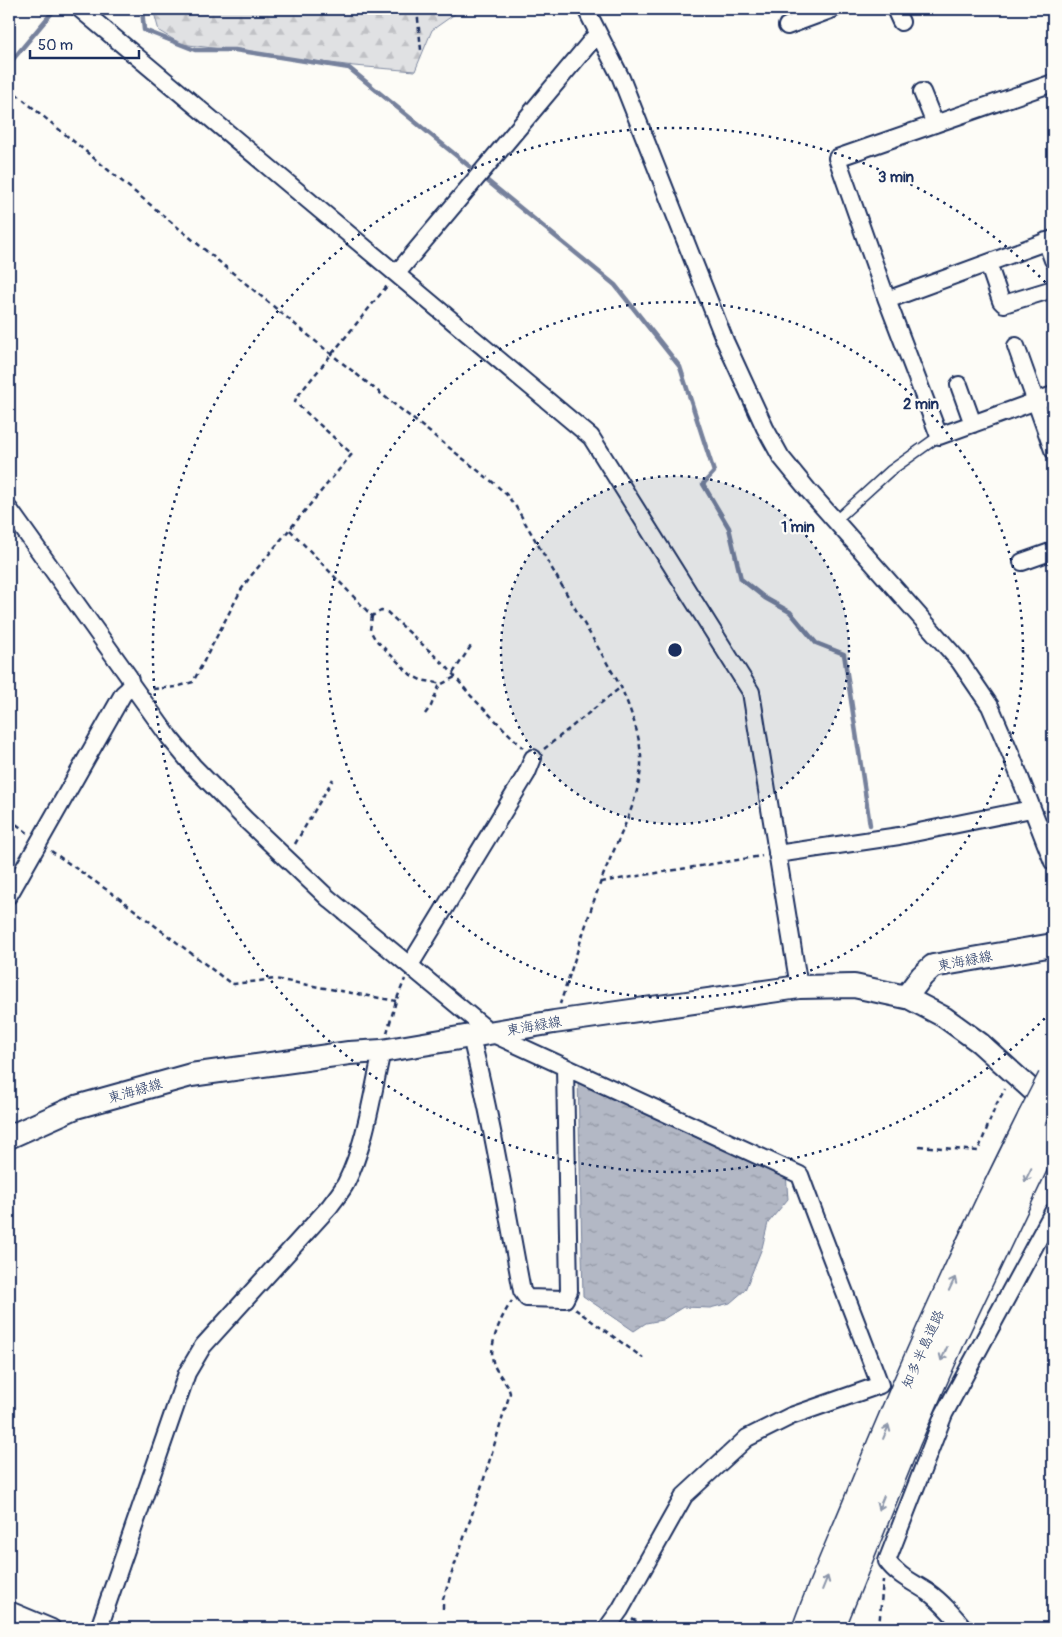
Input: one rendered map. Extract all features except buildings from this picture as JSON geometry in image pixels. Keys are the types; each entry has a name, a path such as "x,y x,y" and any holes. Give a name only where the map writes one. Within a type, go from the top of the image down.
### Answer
{"highway":[{"name":"知多半島道路","path":"830,1628 907,1438 1047,1120 1053,1078"},
{"name":"知多半島道路","path":"807,1628 887,1430 993,1196 1047,1120"}],"main road":[{"name":"東海緑線","path":"9,1136 76,1107 191,1075 349,1053 382,1051 554,1022 799,987 854,986 906,997 922,976 933,966 1053,945"}],"street":[{"path":"80,9 591,437 751,692 799,987"},
{"path":"586,9 621,78 725,341 765,428 781,457 960,662 990,706 1053,862"},
{"path":"787,26 833,9"},
{"path":"397,274 598,33"},
{"path":"1053,82 837,158 887,300 939,436 1053,395"},
{"path":"922,92 935,124"},
{"path":"887,300 1050,240 1053,260"},
{"path":"988,263 1001,301 1004,304 1053,289"},
{"path":"1016,346 1053,450"},
{"path":"959,385 973,424"},
{"path":"9,509 129,677 132,686 169,737 193,766 328,898 455,1005 481,1035 565,1067 800,1175 880,1385 791,1416 747,1438 684,1496 620,1610 607,1628"},
{"path":"1022,562 1053,551"},
{"path":"9,896 123,694 132,686"},
{"path":"411,966 527,773 533,758"},
{"path":"777,854 899,836 1031,809"},
{"path":"906,997 951,1022 980,1043 1014,1073 1047,1120"},
{"path":"481,1035 490,1118 522,1291 527,1298 565,1299 569,1291 565,1067"},
{"path":"99,1628 187,1373 203,1346 330,1206 345,1184 366,1124 382,1051"},
{"path":"964,1628 947,1607 929,1593 895,1572 887,1562 944,1414 1053,1212"},
{"path":"9,1610 52,1628"}],"lane":[{"path":"835,521 890,471 939,436"}],"path":[{"path":"417,9 421,50"},
{"path":"9,88 331,354 506,494 516,507 621,687 632,714 641,757 640,774 632,804 601,882 554,1022"},
{"path":"132,686 176,687 193,682 241,590 352,454 295,402 296,398 397,274"},
{"path":"290,530 372,616"},
{"path":"456,677 440,684 421,680 410,675 375,640 370,630 372,616 380,611 387,612 456,677 471,696 533,758 621,687"},
{"path":"452,673 473,643"},
{"path":"425,714 432,706 440,684"},
{"path":"286,858 333,779"},
{"path":"9,819 120,899 230,983 275,979 396,1001"},
{"path":"601,882 777,854"},
{"path":"382,1051 396,1001 411,966"},
{"path":"919,1146 978,1151 996,1106 1014,1073"},
{"path":"443,1610 443,1599 483,1482 510,1393 494,1366 492,1357 498,1325 506,1309 522,1291"},
{"path":"565,1299 570,1305 643,1358"},
{"path":"879,1628 882,1585 887,1562"},
{"path":"620,1610 627,1616 650,1628"}],"green space":[{"path":"153,9 462,9 432,30 415,71 354,66 181,44 159,31"}],"water":[{"path":"578,1078 786,1173 788,1199 768,1223 762,1248 745,1290 730,1303 710,1308 683,1307 662,1320 646,1323 634,1331 583,1296"}],"waterway":[{"path":"9,64 55,9"},
{"path":"142,9 144,30 195,50 235,50 349,68 615,285 680,367 714,472 703,484 729,528 741,579 765,598 790,612 816,643 844,654 870,825"}]}
